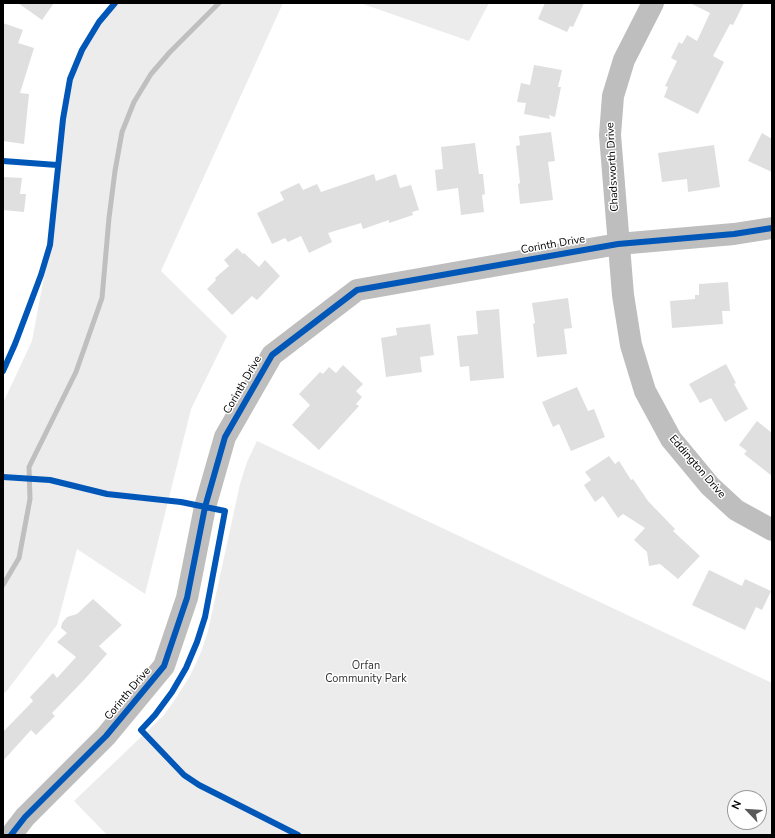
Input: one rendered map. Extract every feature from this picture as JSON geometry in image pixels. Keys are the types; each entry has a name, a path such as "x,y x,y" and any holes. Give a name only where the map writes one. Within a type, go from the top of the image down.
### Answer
{"street":[{"name":"Chadsworth Drive","path":"618,244 610,135 613,96 624,60 653,3"},
{"name":"Corinth Drive","path":"11,835 25,817 106,736 164,666 187,598 205,507 225,437 272,355 357,290 618,244 734,234 772,228"},
{"name":"Eddington Drive","path":"618,244 623,295 631,345 645,391 672,439 710,486 736,510 772,530"}],"path":[{"path":"57,172 58,157"},
{"path":"3,161 57,165"},
{"path":"3,477 50,480 107,494 181,502 205,507"},
{"path":"183,674 197,642 208,602"},
{"path":"179,680 155,715 141,730 184,775 199,785 298,835"}],"green space":[{"path":"115,3 283,3 161,271 227,336 191,409 145,594 77,549 57,625 3,694 3,403 32,341 50,245 63,119 70,79 82,50 103,18"},
{"path":"360,3 489,3 469,41"},
{"name":"Orfan Community Park","path":"257,441 772,683 772,835 107,835 74,801 163,716 190,676 201,652 208,631 240,484 247,462"}],"building":[{"path":"18,3 54,3 42,20"},
{"path":"545,3 584,3 573,27 570,26 567,32 538,19"},
{"path":"690,3 744,3 733,25 730,24 713,56 724,62 698,114 664,97 668,87 665,86 677,61 671,58 679,42 682,44 687,35 697,41 710,13"},
{"path":"3,23 23,30 18,43 34,48 20,93 29,94 24,144 3,141"},
{"path":"534,65 562,70 558,87 561,87 555,117 549,115 550,119 524,114 526,103 517,102 521,83 530,85"},
{"path":"551,132 555,161 548,162 553,200 520,204 518,184 520,183 516,146 520,145 519,136"},
{"path":"762,133 772,139 772,172 748,161"},
{"path":"475,143 479,174 483,174 485,194 482,195 484,212 461,215 458,188 437,191 435,170 443,169 441,147"},
{"path":"714,145 720,187 688,192 687,179 662,182 658,153"},
{"path":"374,174 376,181 396,174 400,188 411,185 419,210 412,212 413,215 389,223 389,220 363,229 361,223 328,233 332,242 309,253 301,236 288,242 285,238 272,244 257,213 284,200 280,192 299,183 303,190 317,184 321,192"},
{"path":"3,177 22,178 20,194 26,194 24,212 3,210"},
{"path":"237,248 259,267 265,260 280,276 257,300 252,296 232,315 207,289 216,280 215,278 229,266 224,260"},
{"path":"728,282 730,311 722,311 723,324 672,328 670,301 695,299 695,295 699,295 699,284"},
{"path":"568,298 572,328 564,329 567,354 537,357 532,303"},
{"path":"499,309 504,378 470,381 469,366 460,367 457,336 478,334 476,311"},
{"path":"430,324 434,355 420,357 422,372 386,377 381,338 397,335 396,328"},
{"path":"726,364 736,383 734,384 748,409 725,422 711,398 700,403 689,384"},
{"path":"343,365 363,384 356,391 362,397 356,404 359,406 319,450 292,425 310,405 299,394 320,372 323,374 329,367 336,373"},
{"path":"577,387 588,411 594,409 605,437 571,451 559,424 553,427 542,402"},
{"path":"757,421 772,433 772,476 744,454 747,451 739,445"},
{"path":"609,456 615,464 619,461 631,480 633,479 648,501 675,529 673,531 700,556 678,579 660,564 649,566 647,552 634,540 645,528 623,514 618,518 603,496 595,502 584,485 591,480 585,472"},
{"path":"709,570 742,586 745,579 771,591 762,610 756,607 745,630 692,605"},
{"path":"93,599 122,625 99,646 107,654 52,713 55,716 36,735 31,730 3,761 3,732 33,701 30,697 53,673 57,678 76,657 57,642 67,633 61,628 62,623 67,617 77,614"}],"waterway":[{"path":"3,585 19,558 30,499 29,467 76,372 102,298 109,218 122,132 134,102 151,74 170,52 219,3"}],"cycle path":[{"path":"3,371 15,344 41,275 50,245 63,119 70,79 82,50 99,22 115,3"},
{"path":"3,161 57,165"},
{"path":"11,835 25,817 106,736 164,666 187,598 205,507 225,437 272,355 357,290 618,244 734,234 772,228"},
{"path":"3,477 50,480 107,494 181,502 225,511 205,617 197,642 186,668 172,692 155,715 141,730 184,775 199,785 298,835"}]}
